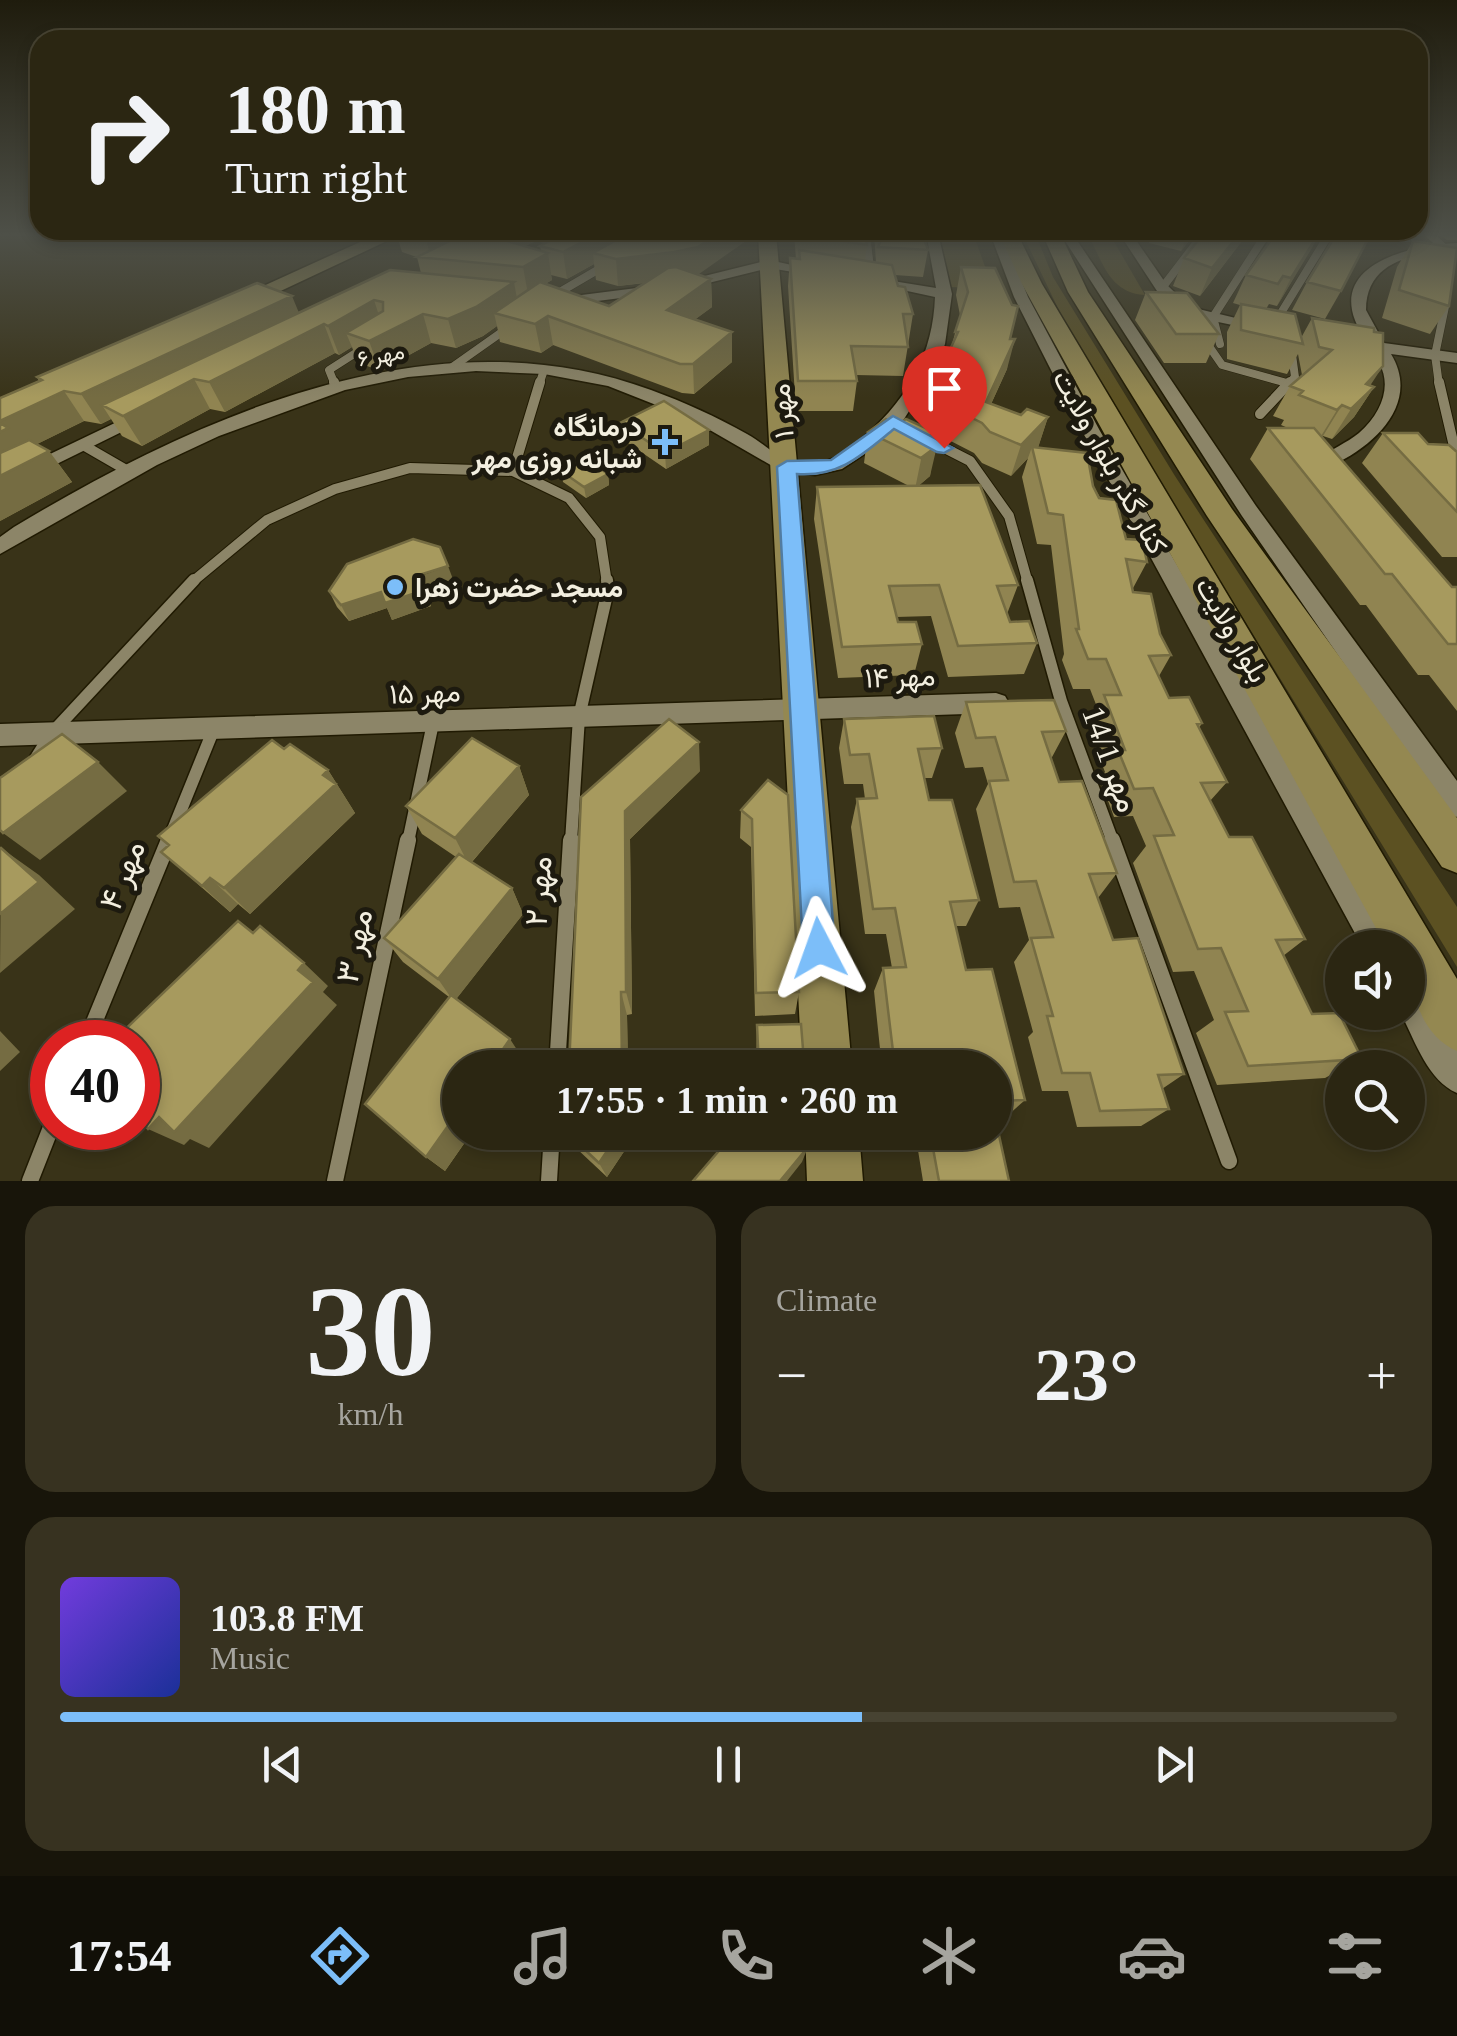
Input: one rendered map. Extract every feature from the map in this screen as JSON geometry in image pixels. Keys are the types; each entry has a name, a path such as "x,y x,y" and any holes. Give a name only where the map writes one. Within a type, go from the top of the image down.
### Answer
{"main road":[{"path":"214,312 269,288"},
{"name":"مهر ۱","path":"771,288 826,1050"},
{"name":"بلوار ولایت","path":"1034,288 1457,1026"},
{"name":"بلوار ولایت","path":"1076,288 1222,516 1457,854"},
{"path":"833,1150 836,1181"}],"street":[{"path":"543,302 675,288"},
{"path":"912,288 946,294"},
{"path":"787,467 815,469 838,465 893,422 921,388 942,336 945,288"},
{"name":"کنار گذر بلوار ولایت","path":"1017,288 1091,431 1371,930"},
{"path":"1102,288 1249,511 1457,804"},
{"path":"1162,288 1185,311 1306,334"},
{"path":"1347,489 1334,479 1329,460 1350,450 1376,426 1393,397 1392,372 1370,346 1360,318 1357,301 1363,288"},
{"path":"1370,346 1457,358"},
{"name":"مهر ۶","path":"0,547 128,471 228,424 335,386 451,368 544,370 610,382 787,467"},
{"path":"0,486 152,410"},
{"name":"مهر ۱۴","path":"802,711 1041,701"},
{"name":"مهر ۱۵","path":"0,735 802,711"},
{"path":"1425,1025 1457,1075"}],"lane":[{"path":"543,302 567,288"},
{"path":"1220,344 1213,317 1232,288"},
{"path":"1260,414 1294,378 1288,330 1281,313 1296,288"},
{"path":"1448,292 1435,355 1443,412 1457,459"},
{"path":"1185,311 1222,365 1287,383"},
{"path":"451,368 512,324"},
{"path":"335,386 329,370 370,344"},
{"path":"31,767 51,734 204,570 267,520 336,488 410,468 513,471 544,370"},
{"name":"مهر 14/1","path":"893,422 970,461 1009,516 1041,701 1230,1160"},
{"path":"83,445 128,471"},
{"name":"مهر ۲","path":"513,471 569,498 600,537 608,590 579,718 558,1050"},
{"name":"مهر ۳","path":"335,1181 432,723"},
{"name":"مهر ۴","path":"95,1020 213,731"},
{"path":"30,1181 42,1150"},
{"path":"549,1181 551,1150"}],"shaded area":[{"path":"1048,288 1060,288 1175,476 1457,907 1457,967 1126,427"},
{"path":"1141,288 1145,295 1133,293 1123,289"}],"building":[{"path":"245,288 271,288 292,296 81,394 64,391 0,421 0,398 42,380 37,377"},
{"path":"351,288 505,288 448,319 423,314 369,341 346,333 383,311 383,302 374,300 209,382 194,379 123,416 102,405"},
{"path":"531,288 558,288 609,306 637,288 698,288 667,310 732,332 693,364 680,364 548,316 535,324 494,313"},
{"path":"792,288 905,288 913,314 903,314 908,347 851,346 857,381 798,381"},
{"path":"967,288 1004,288 1012,305 1018,306 1010,339 1015,339 986,402 1021,415 1027,409 1048,417 1021,445 990,432 982,423 948,406 974,383 938,376 958,332"},
{"path":"1400,288 1451,288 1449,306"},
{"path":"1146,292 1187,293 1219,334 1176,334"},
{"path":"1241,304 1295,314 1303,344 1241,330"},
{"path":"1312,318 1374,328 1374,332 1383,333 1383,366 1366,384 1374,387 1351,409 1342,405 1337,410 1299,395 1303,391 1290,386 1332,350 1319,347"},
{"path":"664,401 709,430 665,453 620,423"},
{"path":"886,419 897,425 906,419 935,432 925,440 937,446 921,458 868,432"},
{"path":"1268,428 1314,428 1452,587 1457,587 1457,644 1448,644 1392,574 1385,574"},
{"path":"1383,433 1418,433 1428,444 1449,445 1457,452 1457,512"},
{"path":"29,440 49,451 0,476 0,453"},
{"path":"1032,447 1087,453 1099,498 1116,500 1126,539 1142,540 1147,562 1126,559 1133,592 1151,594 1160,634 1171,655 1149,656 1169,698 1189,697 1202,723 1197,724 1227,782 1201,783 1229,837 1252,837 1305,939 1276,940 1312,1014 1325,1014 1325,1030 1348,1030 1358,1050 1325,1050 1325,1061 1248,1066 1225,1012 1248,1011 1221,948 1198,949 1154,836 1174,835 1153,788 1134,789 1118,750 1125,750 1104,695 1121,695 1106,659 1088,659 1076,629 1063,515 1048,513"},
{"path":"585,458 608,474 584,487 561,471"},
{"path":"980,485 1018,585 997,586 1010,622 1029,621 1037,643 958,646 939,585 889,586 898,622 916,622 922,644 842,647 817,487"},
{"path":"413,539 440,547 448,566 419,575 425,590 385,603 381,592 341,605 329,591 347,564"},
{"path":"1054,700 1066,731 1042,732 1059,782 1082,781 1117,873 1089,874 1113,940 1138,938 1184,1074 1158,1075 1169,1109 1100,1111 1090,1073 1062,1073 1047,1016 1053,1016 1031,938 1053,937 1036,881 1014,882 989,781 1008,780 995,737 976,738 966,702"},
{"path":"934,716 942,748 918,749 929,800 952,800 979,900 950,902 966,970 992,969 1025,1100 1012,1100 1012,1050 893,1050 883,968 906,967 895,908 873,909 857,799 877,798 869,754 850,755 844,719"},
{"path":"669,719 699,742 625,811 626,992 621,992 622,1050 570,1050 581,797"},
{"path":"62,734 98,762 3,833 0,778"},
{"path":"472,738 519,766 455,838 406,806"},
{"path":"272,740 284,749 290,744 328,770 323,775 336,784 224,888 210,878 202,886 161,852 169,845 158,836"},
{"path":"768,780 788,795 799,992 756,993 752,819 741,810"},
{"path":"0,849 39,882 0,914"},
{"path":"459,854 512,888 438,979 384,938"},
{"path":"238,921 253,933 260,926 304,963 298,970 313,982 174,1132 160,1118 160,1020 135,1020"},
{"path":"451,995 510,1039 502,1050 442,1050 442,1134 426,1157 365,1104"},
{"path":"801,1024 803,1049 806,1050 758,1050 757,1025"},
{"path":"585,1150 608,1150 599,1163"},
{"path":"720,1150 806,1150 780,1181 693,1181"},
{"path":"933,1150 1002,1150 1009,1181 939,1181"}],"place":[{"name":"درمانگاه شبانه روزی مهر","path":"665,442"},
{"name":"مسجد حضرت زهرا","path":"395,587"}],"route":[{"path":"819,948 787,467 815,469 838,465 893,422 944,448"}]}
